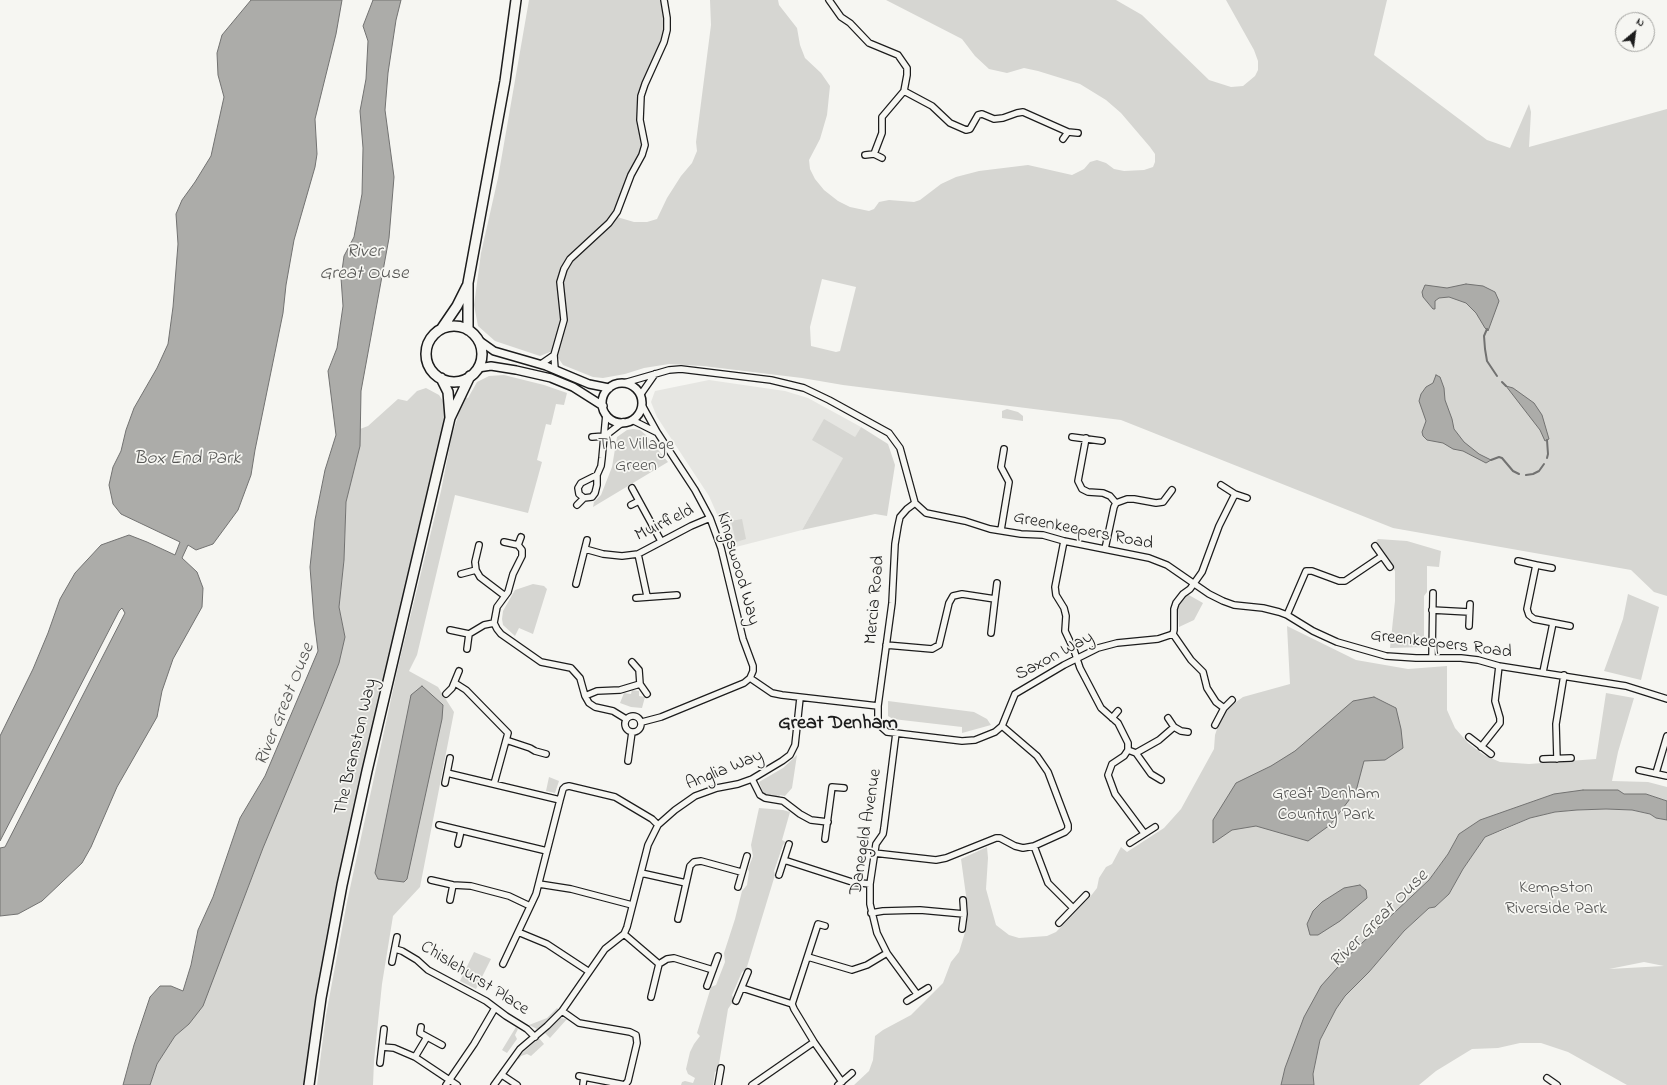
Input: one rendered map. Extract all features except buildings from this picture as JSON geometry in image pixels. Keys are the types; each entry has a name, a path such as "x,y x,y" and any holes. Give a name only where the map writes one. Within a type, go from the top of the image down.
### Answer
{"highway":[{"path":"468,330 468,283 505,81 516,0"},
{"path":"442,328 460,326 468,330 477,339 482,353 478,368 470,376 461,380 451,381 441,378 434,373 429,366 426,357 426,349 430,340 435,333 442,328 457,306 468,283"},
{"name":"The Branston Way","path":"309,1085 320,998 342,885 401,623 450,418 470,376"},
{"name":"The Branston Way","path":"441,378 448,392 450,418"}],"street":[{"path":"555,370 554,355 564,320 560,282 564,269 570,259 609,223 617,212 631,175 642,155 645,145 640,120 641,96 666,36 667,18 664,0"},
{"path":"829,0 841,17 850,23 869,43 898,55 903,60 907,68 904,91 882,117 882,133 874,154"},
{"path":"904,91 932,106 950,123 966,130 970,129 978,115 982,114 994,118 1003,118 1023,112 1068,132 1078,133"},
{"path":"1063,139 1068,132"},
{"path":"865,154 874,154 882,158"},
{"path":"477,339 494,351 541,364 589,384 609,388"},
{"path":"541,364 554,355"},
{"path":"478,368 491,366 550,378 573,387 603,406"},
{"path":"577,505 584,498 592,497 595,493 597,485 597,475 601,466 605,436 606,414 603,406 605,393 609,388 616,384 669,370 771,380 804,388 880,427 896,440 900,448 915,503"},
{"path":"640,394 655,374"},
{"path":"606,414 616,422 623,422 632,420 640,411 642,405 640,394 631,384 624,383"},
{"name":"Kingswood Way","path":"642,405 657,432 695,490 710,518 720,548 735,610 753,666 753,671 750,678"},
{"path":"632,420 657,432"},
{"path":"592,437 605,436 623,422"},
{"path":"1072,437 1102,441"},
{"path":"1086,438 1078,481 1082,488 1088,492 1103,493 1110,496 1116,503"},
{"path":"1001,530 1010,482 1001,467 1004,449"},
{"path":"584,498 579,494 578,488 580,483 597,475"},
{"path":"1221,485 1235,494 1247,498"},
{"path":"632,488 661,541"},
{"path":"1105,549 1116,503 1134,498 1156,503 1163,502 1172,490"},
{"path":"1224,708 1216,702 1207,688 1203,672 1191,660 1173,634 1174,609 1176,603 1194,584 1202,572 1219,526 1235,494"},
{"path":"631,506 639,502"},
{"name":"Greenkeepers Road","path":"915,503 926,513 965,520 983,527 1043,535 1064,541 1144,556 1167,565 1194,584 1223,601 1234,605 1264,608 1287,615 1324,637 1359,649 1398,658 1461,658 1499,666 1564,675 1626,686 1667,699"},
{"name":"Mercia Road","path":"878,706 892,603 895,544 898,526 900,517 915,503"},
{"name":"Muirfield","path":"585,549 603,554 622,556 638,554 661,541 710,518"},
{"path":"518,545 521,537"},
{"path":"576,584 587,540"},
{"path":"1064,541 1055,592 1064,608 1066,616 1065,631 1101,708 1118,723 1128,742 1128,750 1124,756 1112,764 1108,775 1115,794 1144,833"},
{"path":"504,542 518,545 522,550 522,556 513,574 510,588 497,607 494,623 497,629 501,634 540,662 571,668 580,678 585,696 589,702 595,707 613,711 626,720"},
{"path":"479,545 475,562 476,570 480,576 505,596"},
{"path":"1375,546 1390,567"},
{"path":"638,554 647,596"},
{"path":"1287,615 1306,571 1312,571 1339,581 1345,581 1382,556"},
{"path":"1518,561 1552,568"},
{"path":"1536,565 1527,609 1530,615 1534,619 1570,626"},
{"path":"461,574 476,570"},
{"path":"991,633 997,583"},
{"path":"1432,657 1433,593"},
{"path":"886,645 932,649 939,645 949,603 953,596 962,594 995,599"},
{"path":"636,598 677,595"},
{"path":"1469,626 1470,604"},
{"path":"1432,610 1469,612"},
{"path":"450,630 469,634 484,625 494,623"},
{"path":"1543,672 1553,623"},
{"path":"467,648 469,634"},
{"name":"Saxon Way","path":"1002,726 1015,694 1046,674 1098,648 1117,643 1158,639 1173,634"},
{"path":"632,662 639,670 640,684 647,694"},
{"path":"1481,748 1500,723 1495,701 1499,666"},
{"path":"446,694 455,683 459,671"},
{"path":"1557,759 1556,724 1564,675"},
{"path":"642,722 661,717 727,691 744,683 750,678 772,693 800,698 878,706 878,724 887,732 962,741 975,740 988,736 1002,726 1025,745 1043,764 1048,772 1068,825 1068,829 1065,832 1034,846 1023,848 1015,846 1000,838 996,838 946,858 936,860 874,853"},
{"path":"455,683 466,690 508,733 494,784"},
{"path":"585,696 597,691 620,690 640,684"},
{"name":"Anglia Way","path":"624,934 648,845 658,825 679,807 695,796 717,788 738,784 752,779 782,761 793,750 797,735 800,698"},
{"path":"1215,725 1224,708 1232,700"},
{"path":"1112,718 1118,711"},
{"path":"626,720 633,715 639,717 642,722 640,730 632,732"},
{"path":"1168,718 1174,727 1181,731 1188,732"},
{"path":"626,720 626,727 632,732"},
{"path":"1136,753 1159,740 1174,727"},
{"path":"628,761 632,732"},
{"name":"Danegeld Avenue","path":"896,733 883,834 876,844 874,853 870,884 871,913 877,933 887,954 917,994"},
{"path":"1656,773 1667,736"},
{"path":"1468,738 1491,754"},
{"path":"506,740 546,754"},
{"path":"1128,750 1136,753 1146,769 1161,780"},
{"path":"444,784 450,758"},
{"path":"1543,759 1571,758"},
{"path":"1639,770 1667,776"},
{"path":"447,773 560,800"},
{"path":"752,779 760,795 765,798 783,801 800,814 811,820 828,822"},
{"path":"503,964 536,894 563,789 569,786 615,796 652,818 658,825"},
{"path":"825,839 832,787 844,788"},
{"path":"438,824 461,831 547,850"},
{"path":"1130,843 1155,827"},
{"path":"458,844 461,831"},
{"path":"779,875 789,844"},
{"path":"1034,846 1048,883 1073,908"},
{"path":"738,887 747,856"},
{"path":"784,860 852,882 870,884"},
{"path":"678,919 690,866 694,862 701,861 742,872"},
{"path":"641,873 686,883"},
{"path":"431,880 471,886 508,896 530,906"},
{"path":"450,900 453,884"},
{"path":"539,884 571,889 632,905"},
{"path":"1059,923 1086,895"},
{"path":"962,929 964,914 963,900"},
{"path":"871,913 883,911 920,910 964,914"},
{"path":"825,926 818,924 792,1004 840,1083 852,1073"},
{"path":"518,932 547,944 588,971"},
{"path":"494,1085 513,1058 562,1011 588,971 605,949 624,934 659,964"},
{"name":"Chislehurst Place","path":"392,962 397,937"},
{"name":"Chislehurst Place","path":"395,949 402,951 417,960 428,970 477,996 528,1029 535,1036"},
{"path":"808,957 852,970 860,968 887,954"},
{"path":"708,986 718,956"},
{"path":"651,997 659,964 667,959 674,958 713,970"},
{"path":"736,1001 748,972"},
{"path":"742,988 792,1004"},
{"path":"907,1001 928,988"},
{"path":"446,1085 474,1044 495,1008"},
{"path":"562,1011 579,1023 630,1032 636,1035 637,1043 626,1085 582,1076 583,1084"},
{"path":"421,1027 420,1032 442,1045"},
{"path":"380,1063 384,1030"},
{"path":"415,1057 427,1036"},
{"path":"752,1085 814,1042"},
{"path":"382,1047 394,1048 415,1057 457,1085"},
{"path":"719,1085 721,1068"},
{"path":"502,1075 517,1085"},
{"path":"1547,1078 1557,1085"}],"shaded area":[{"path":"709,380 785,391 808,398 861,427 802,530 732,548 709,496 657,417 651,402 655,391"}],"green space":[{"path":"529,0 668,0 670,30 668,41 645,92 643,118 647,140 647,151 632,181 617,217 634,222 647,222 657,219 667,198 681,176 692,163 697,151 696,142 711,25 710,0 778,0 779,5 797,28 800,45 805,58 821,73 830,86 827,115 820,139 809,160 810,169 815,179 824,190 838,201 850,207 869,211 874,209 879,202 889,200 914,202 920,200 941,184 956,177 979,171 1028,165 1072,175 1084,169 1090,162 1097,160 1106,163 1114,169 1124,171 1144,170 1153,167 1155,162 1155,154 1121,113 1106,100 1080,84 1024,68 1007,73 989,69 975,56 962,39 886,0 1116,0 1142,15 1209,80 1231,87 1243,86 1255,76 1258,70 1258,61 1254,50 1226,0 1387,0 1374,55 1487,140 1510,148 1529,104 1531,112 1529,147 1667,109 1667,596 1654,592 1631,570 1393,528 1121,420 703,366 669,364 644,368 625,374 603,378 593,377 563,365 557,356 550,352 540,356 495,341 478,326 474,305 481,253 498,178","holes":["822,279 856,287 840,351 836,352 811,346 810,327"]},
{"path":"504,375 544,385 567,393 564,405 556,404 551,425 546,424 537,460 542,462 528,513 455,495 417,655 409,671 438,687 454,712 420,887 393,916 382,984 373,1085 317,1085 326,1015 347,902 398,667 441,491 452,435 464,397 468,398 477,382 489,376"},
{"path":"426,388 439,395 447,407 444,429 407,578 339,880 317,994 307,1065 306,1085 150,1085 157,1064 175,1036 189,1024 226,943 263,848 323,704 345,637 339,607 344,560 346,502 360,446 360,429 368,426 398,399 407,401 417,391"},
{"path":"1007,409 1018,412 1023,416 1023,421 1002,418 1002,411"},
{"path":"824,419 855,437 861,427 888,444 895,465 887,516 875,514 802,530 843,458 812,440"},
{"name":"The Village Green","path":"627,430 640,430 646,435 668,462 593,507 594,502 601,495 612,467 617,437"},
{"path":"742,519 746,539 736,542 731,521"},
{"path":"1378,539 1407,541 1441,551 1439,567 1427,566 1427,592 1424,596 1424,647 1390,648 1395,601 1395,571 1376,541"},
{"path":"533,584 544,586 547,589 533,634 519,628 515,636 503,625 503,611 515,590"},
{"path":"1187,594 1203,603 1194,620 1179,627 1179,604"},
{"path":"1628,594 1659,607 1641,680 1604,671 1623,619"},
{"name":"Great Denham Country Park","path":"1287,626 1356,660 1408,669 1447,666 1447,710 1455,728 1468,743 1484,755 1500,762 1529,764 1596,759 1606,693 1634,698 1618,752 1612,781 1648,782 1667,787 1667,801 1646,794 1554,794 1481,820 1459,834 1448,854 1429,880 1408,900 1285,1068 1281,1085 854,1085 869,1071 873,1060 875,1036 911,1015 943,983 951,962 959,952 966,929 968,910 961,859 987,847 988,858 986,889 996,925 1009,935 1019,938 1047,936 1056,932 1097,888 1099,878 1106,867 1112,864 1121,847 1127,852 1164,828 1181,809 1214,749 1215,735 1220,720 1229,707 1243,697 1290,684"},
{"path":"632,690 639,691 639,696 645,697 642,708 631,707 620,703 624,693 631,694"},
{"path":"888,701 974,712 987,719 991,725 962,733 962,727 893,719 888,716"},
{"path":"797,755 792,788 785,796 780,795 779,797 764,794 759,782 783,768"},
{"path":"549,777 559,781 555,793 546,791"},
{"path":"759,808 790,812 782,840 786,842 783,845 774,871 775,875 746,970 742,972 732,995 734,1000 728,1009 718,1070 715,1072 713,1085 681,1085 682,1082 685,1081 693,1083 695,1078 688,1074 686,1069 690,1052 700,1036 697,1033 711,987 716,985 725,962 724,953 742,891 747,885 748,869 753,856 751,845"},
{"name":"Kempston Riverside Park","path":"1577,810 1632,810 1667,820 1667,1085 1627,1085 1568,1052 1541,1043 1520,1043 1498,1048 1472,1049 1436,1071 1419,1085 1314,1085 1313,1074 1320,1040 1336,1009 1345,996 1369,972 1404,931 1429,908 1435,907 1449,894 1463,869 1485,837 1530,818 1555,812","holes":["1644,962 1664,966 1609,969"]},
{"path":"474,952 491,959 476,989 460,981"},
{"path":"557,1008 559,1010 540,1028 537,1029 529,1025 547,1018"},
{"path":"560,1018 567,1019 550,1038 545,1033"},
{"path":"516,1027 518,1029 515,1035 517,1039 507,1053 502,1050"},
{"path":"539,1038 544,1044 531,1056 527,1054 521,1056 519,1059 517,1058"}],"water":[{"name":"Box End Park","path":"251,0 342,0 336,34 315,119 317,154 315,167 294,240 286,285 283,313 251,475 238,510 213,544 196,550 188,545 182,558 197,572 203,588 202,607 173,659 162,691 157,717 117,787 91,847 82,863 42,901 18,914 0,916 0,848 5,847 125,613 122,608 119,611 0,841 0,736 33,669 60,599 75,573 101,545 129,535 175,555 180,542 121,514 113,504 109,485 113,467 121,451 126,430 134,408 157,368 168,344 173,307 178,244 176,214 182,200 211,156 224,97 218,75 217,53 222,35"},
{"path":"373,0 401,0 396,20 388,73 385,110 394,177 389,238 361,391 360,446 346,502 344,560 339,607 345,637 339,663 263,848 203,1006 189,1024 175,1036 157,1064 150,1085 123,1085 134,1045 150,997 160,986 171,986 183,991 191,965 198,930 213,897 240,818 265,776 318,651 310,567 315,520 325,470 336,435 328,371 337,348 343,306 341,278 344,256 354,237 362,194 363,148 360,111 366,79 368,41 363,26"},
{"path":"1466,284 1483,286 1495,292 1499,301 1488,331 1476,313 1466,303 1449,297 1439,298 1435,301 1435,309 1433,309 1423,297 1422,292 1425,285 1447,288"},
{"path":"1436,375 1440,377 1444,388 1445,400 1454,429 1464,442 1479,454 1491,460 1486,463 1463,451 1453,449 1443,443 1427,440 1423,436 1422,432 1426,421 1419,401 1421,394 1426,387 1433,383"},
{"path":"1506,386 1513,388 1534,403 1542,415 1549,439 1545,441 1540,430"},
{"path":"422,686 443,705 442,719 407,879 404,882 378,879 375,873 411,695"},
{"path":"1374,697 1396,708 1401,729 1403,748 1385,760 1364,761 1356,791 1330,825 1308,841 1256,826 1232,830 1213,843 1213,820 1236,783 1271,766 1295,751 1353,701"},
{"name":"River Great Ouse","path":"1583,790 1618,790 1624,794 1646,794 1667,801 1667,820 1632,810 1606,809 1555,812 1530,818 1485,837 1463,869 1449,894 1435,907 1429,908 1404,931 1369,972 1345,996 1336,1009 1320,1040 1313,1074 1314,1085 1281,1085 1285,1068 1304,1017 1321,986 1345,959 1429,880 1448,854 1459,834 1480,820 1554,794"},
{"path":"1360,885 1366,890 1367,898 1340,921 1318,935 1310,935 1307,924 1313,911 1322,902 1344,888"}],"waterway":[{"path":"1487,329 1484,336 1487,361 1497,376"},
{"path":"1502,382 1506,386"},
{"path":"1547,440 1547,458"},
{"path":"1491,460 1499,457 1502,458 1513,471 1519,474"},
{"path":"1526,475 1539,471 1544,464"}],"district":[{"name":"Great Denham","path":"838,725"}]}
